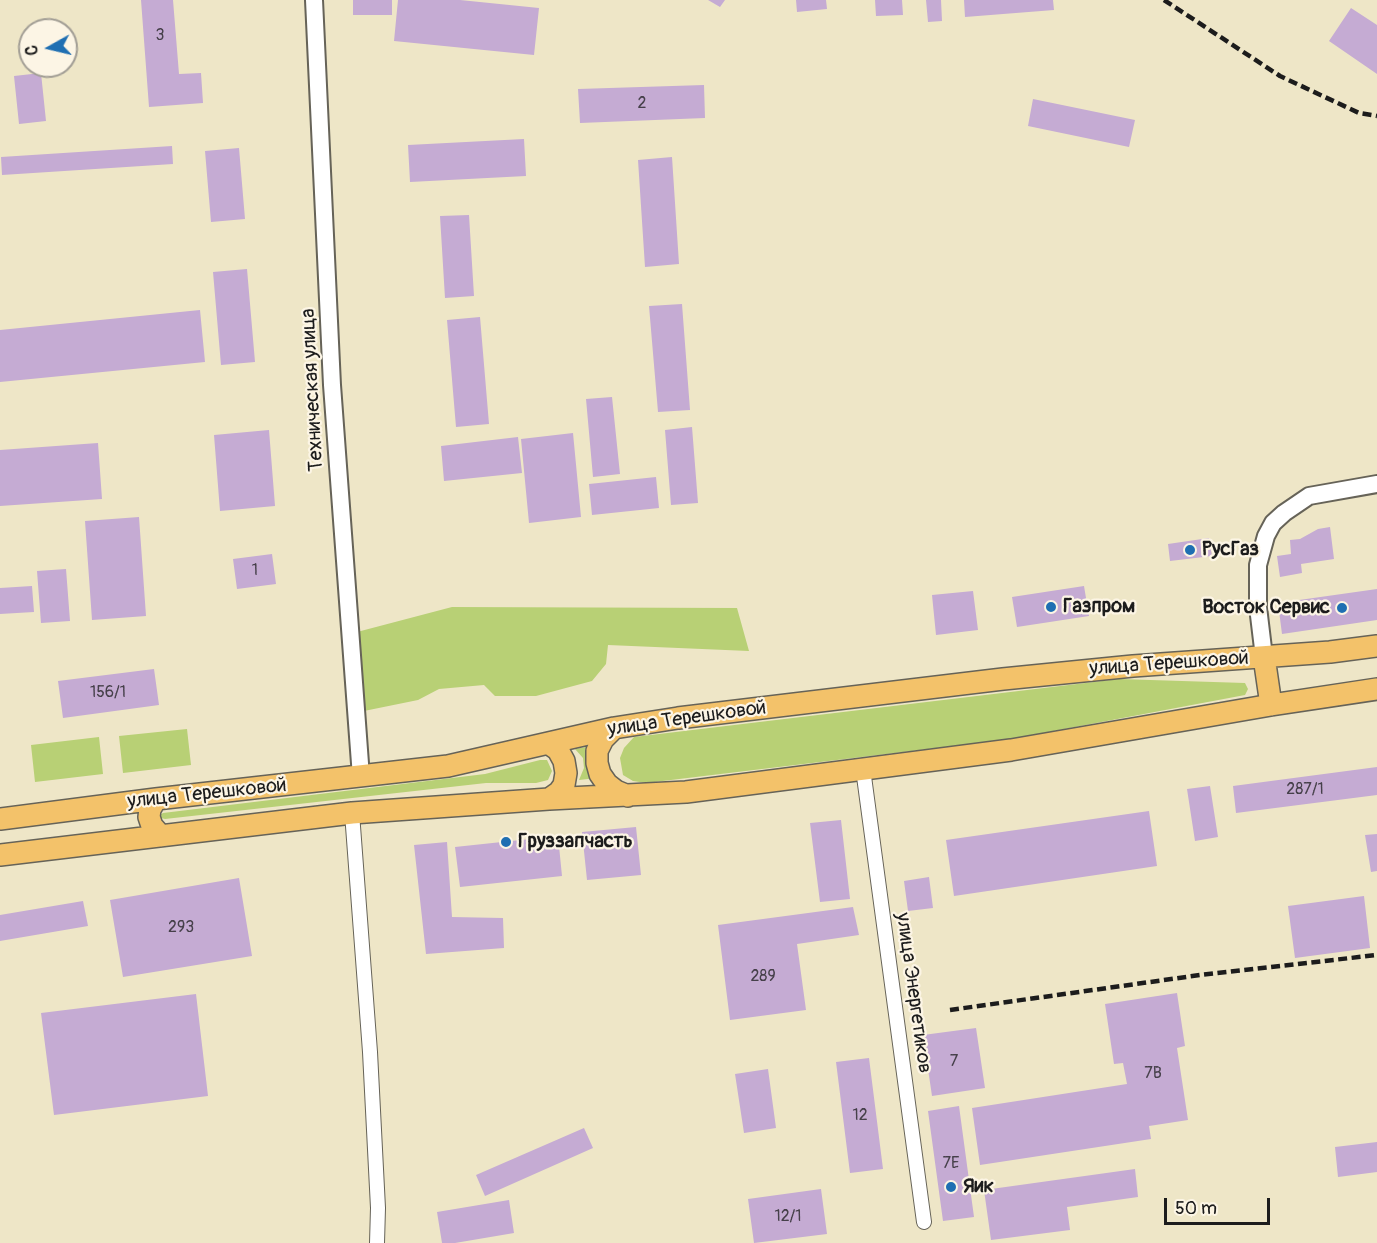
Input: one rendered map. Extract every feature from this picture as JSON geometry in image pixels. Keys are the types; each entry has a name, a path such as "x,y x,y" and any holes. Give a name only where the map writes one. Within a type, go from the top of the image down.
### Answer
{"main road":[{"name":"улица Терешковой","path":"0,819 448,766 614,728 678,718 1003,679 1133,666 1330,652 1377,646"},
{"path":"1264,657 1271,705"},
{"name":"улица Терешковой","path":"0,855 352,813 686,792 1011,750 1377,689"},
{"path":"614,728 603,739 597,750 597,763 600,774 607,784 616,791 630,796"},
{"path":"548,743 558,750 564,761 566,773 564,785 549,799"},
{"path":"156,799 150,808 149,817 152,826 160,836"}],"street":[{"name":"Техническая улица","path":"314,0 332,385 361,777"},
{"path":"1264,657 1258,606 1258,565 1266,536 1273,523 1309,496 1377,484"},
{"name":"улица Энергетиков","path":"863,769 924,1222"},
{"path":"352,813 370,1052 378,1208 377,1243"}],"green space":[{"path":"452,607 737,608 749,651 608,645 606,664 592,681 536,696 495,696 484,685 439,689 418,700 364,711 357,632"},
{"path":"1119,679 1245,683 1248,689 1245,695 1011,739 646,783 633,781 623,775 620,758 624,748 634,737"},
{"path":"187,729 191,765 123,773 119,736"},
{"path":"99,737 103,774 35,782 31,745"},
{"path":"592,746 597,778 579,780 584,768 583,758 575,749"},
{"path":"547,760 552,771 548,780 536,783 486,783 165,819 160,815 485,774"}],"building":[{"path":"141,0 173,0 179,74 201,73 203,103 149,107"},
{"path":"353,0 392,0 392,15 353,15"},
{"path":"398,0 460,0 539,8 534,55 394,41"},
{"path":"708,0 725,0 720,7"},
{"path":"796,0 826,0 827,9 797,12"},
{"path":"875,0 902,0 903,15 876,16"},
{"path":"926,0 941,0 942,21 928,22"},
{"path":"964,0 1053,0 1054,10 965,17"},
{"path":"1351,8 1377,25 1377,74 1329,41"},
{"path":"14,76 42,78 46,121 19,124"},
{"path":"704,85 705,118 580,123 578,89"},
{"path":"1033,99 1135,120 1129,147 1028,126"},
{"path":"524,139 526,176 410,182 408,145"},
{"path":"172,146 173,164 2,175 1,157"},
{"path":"239,148 245,219 211,222 205,151"},
{"path":"672,157 679,264 645,267 638,160"},
{"path":"469,215 474,296 445,298 440,216"},
{"path":"247,269 255,362 221,365 213,272"},
{"path":"682,304 690,410 658,412 649,306"},
{"path":"200,310 205,362 0,382 0,330"},
{"path":"480,317 489,424 456,427 447,320"},
{"path":"612,397 620,474 593,477 586,399"},
{"path":"692,427 698,503 671,505 665,430"},
{"path":"269,430 275,506 220,511 214,435"},
{"path":"573,433 581,517 529,523 521,439"},
{"path":"518,437 522,473 444,481 441,446"},
{"path":"98,443 102,499 0,506 0,450"},
{"path":"656,477 659,508 592,515 589,484"},
{"path":"139,517 146,616 92,620 85,521"},
{"path":"1330,527 1334,559 1301,564 1302,573 1280,577 1277,556 1291,554 1290,540 1300,539 1318,529"},
{"name":"РусГаз","path":"1209,538 1212,556 1170,561 1168,544"},
{"path":"272,554 276,584 237,589 233,559"},
{"path":"66,569 70,621 41,623 37,571"},
{"path":"32,586 34,612 0,614 0,588"},
{"name":"Газпром","path":"1084,586 1089,616 1017,627 1012,597"},
{"path":"1377,589 1377,620 1282,634 1278,603"},
{"path":"973,591 978,630 936,635 932,595"},
{"path":"154,669 159,705 63,718 58,681"},
{"path":"1377,767 1377,795 1236,813 1233,786"},
{"path":"1210,786 1218,837 1195,841 1187,789"},
{"path":"1149,811 1157,866 954,896 946,840"},
{"path":"841,820 850,899 820,902 810,823"},
{"path":"636,827 641,875 587,880 582,832"},
{"path":"1377,834 1377,871 1371,872 1365,835"},
{"path":"558,836 562,876 460,887 455,847"},
{"path":"447,842 452,917 503,918 504,948 426,954 414,845"},
{"path":"929,877 933,908 908,911 904,881"},
{"path":"239,878 252,956 123,977 110,900"},
{"path":"1364,896 1370,948 1295,958 1288,906"},
{"path":"83,901 88,926 0,941 0,915"},
{"path":"853,907 859,935 797,944 806,1010 730,1020 718,925"},
{"path":"1177,993 1185,1046 1177,1048 1188,1120 1149,1126 1151,1139 980,1165 972,1108 1127,1084 1123,1063 1114,1064 1105,1004"},
{"path":"196,994 208,1096 54,1115 41,1013"},
{"path":"976,1028 985,1088 932,1096 923,1035"},
{"path":"869,1058 883,1169 850,1173 836,1062"},
{"path":"768,1069 776,1128 744,1133 735,1074"},
{"path":"959,1106 974,1217 943,1221 928,1111"},
{"path":"584,1128 593,1148 485,1196 476,1175"},
{"path":"1377,1142 1377,1172 1338,1177 1335,1147"},
{"path":"1135,1169 1138,1197 1067,1207 1070,1230 991,1240 984,1190"},
{"path":"821,1189 827,1234 754,1243 748,1199"},
{"path":"509,1200 514,1233 442,1243 437,1212"}],"railway":[{"path":"1164,0 1280,76 1359,113 1377,116"},
{"path":"950,1010 1200,975 1377,955"}],"place":[{"name":"РусГаз","path":"1190,550"},
{"name":"Газпром","path":"1051,607"},
{"name":"Восток Сервис","path":"1342,608"},
{"name":"Груззапчасть","path":"506,842"},
{"name":"Яик","path":"951,1187"}]}
